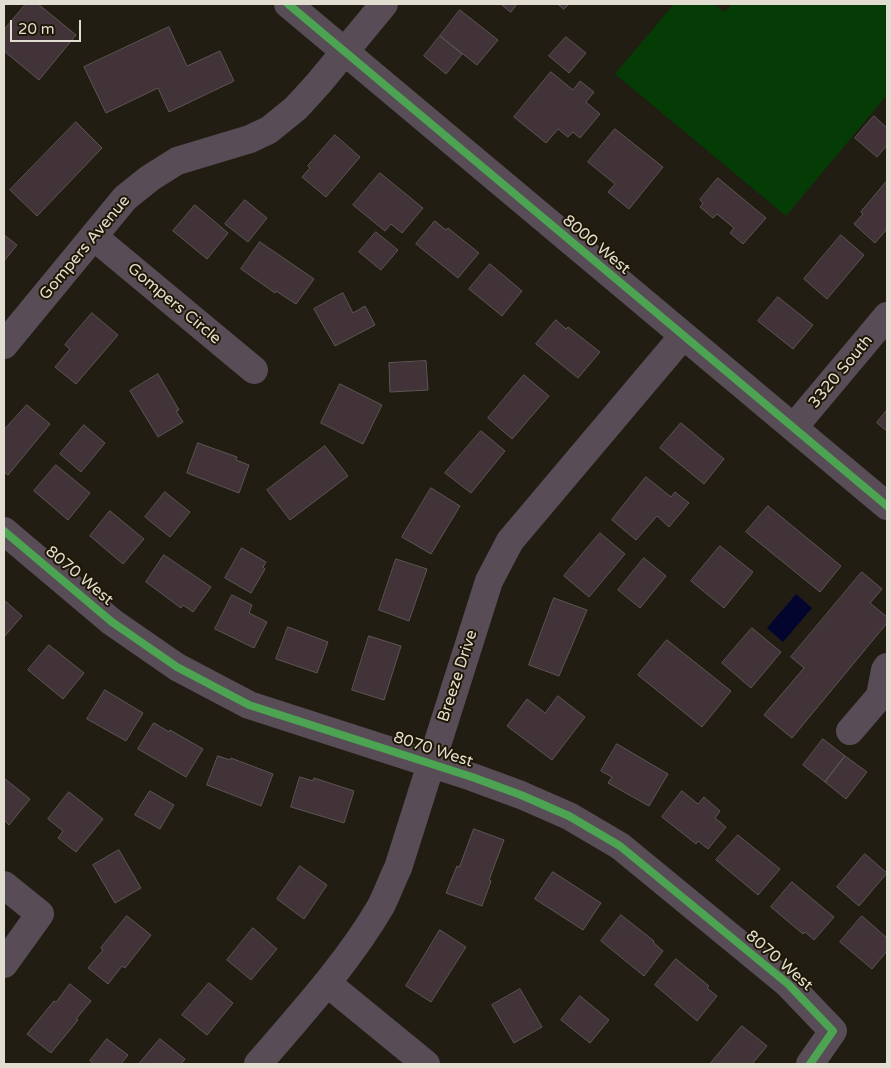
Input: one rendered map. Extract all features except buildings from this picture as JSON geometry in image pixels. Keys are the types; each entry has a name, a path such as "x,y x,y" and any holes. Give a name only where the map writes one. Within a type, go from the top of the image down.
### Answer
{"street":[{"name":"8000 West","path":"288,4 887,506"},
{"name":"Gompers Avenue","path":"4,345 125,198 150,178 177,161 250,139 269,130 296,108 318,84 384,4"},
{"name":"Gompers Circle","path":"94,237 254,370"},
{"name":"3320 South","path":"794,427 887,316"},
{"name":"Breeze Drive","path":"258,1064 327,983 381,906 398,868 489,581 510,541 683,336"},
{"name":"8070 West","path":"4,531 112,622 177,667 248,705 472,777 569,816 620,846 788,984 833,1031 810,1064"},
{"path":"850,731 880,696 887,668"},
{"path":"4,885 40,914 4,964"},
{"path":"327,983 426,1064"}],"green space":[{"path":"674,4 714,4 724,12 732,4 887,4 887,95 786,216 615,74"}],"water":[{"path":"796,594 812,608 783,642 767,628"}],"cycle path":[{"path":"288,4 887,506"},
{"path":"4,531 112,622 177,667 249,705 472,777 521,795 569,816 620,846 788,984 833,1031 810,1064"}]}
